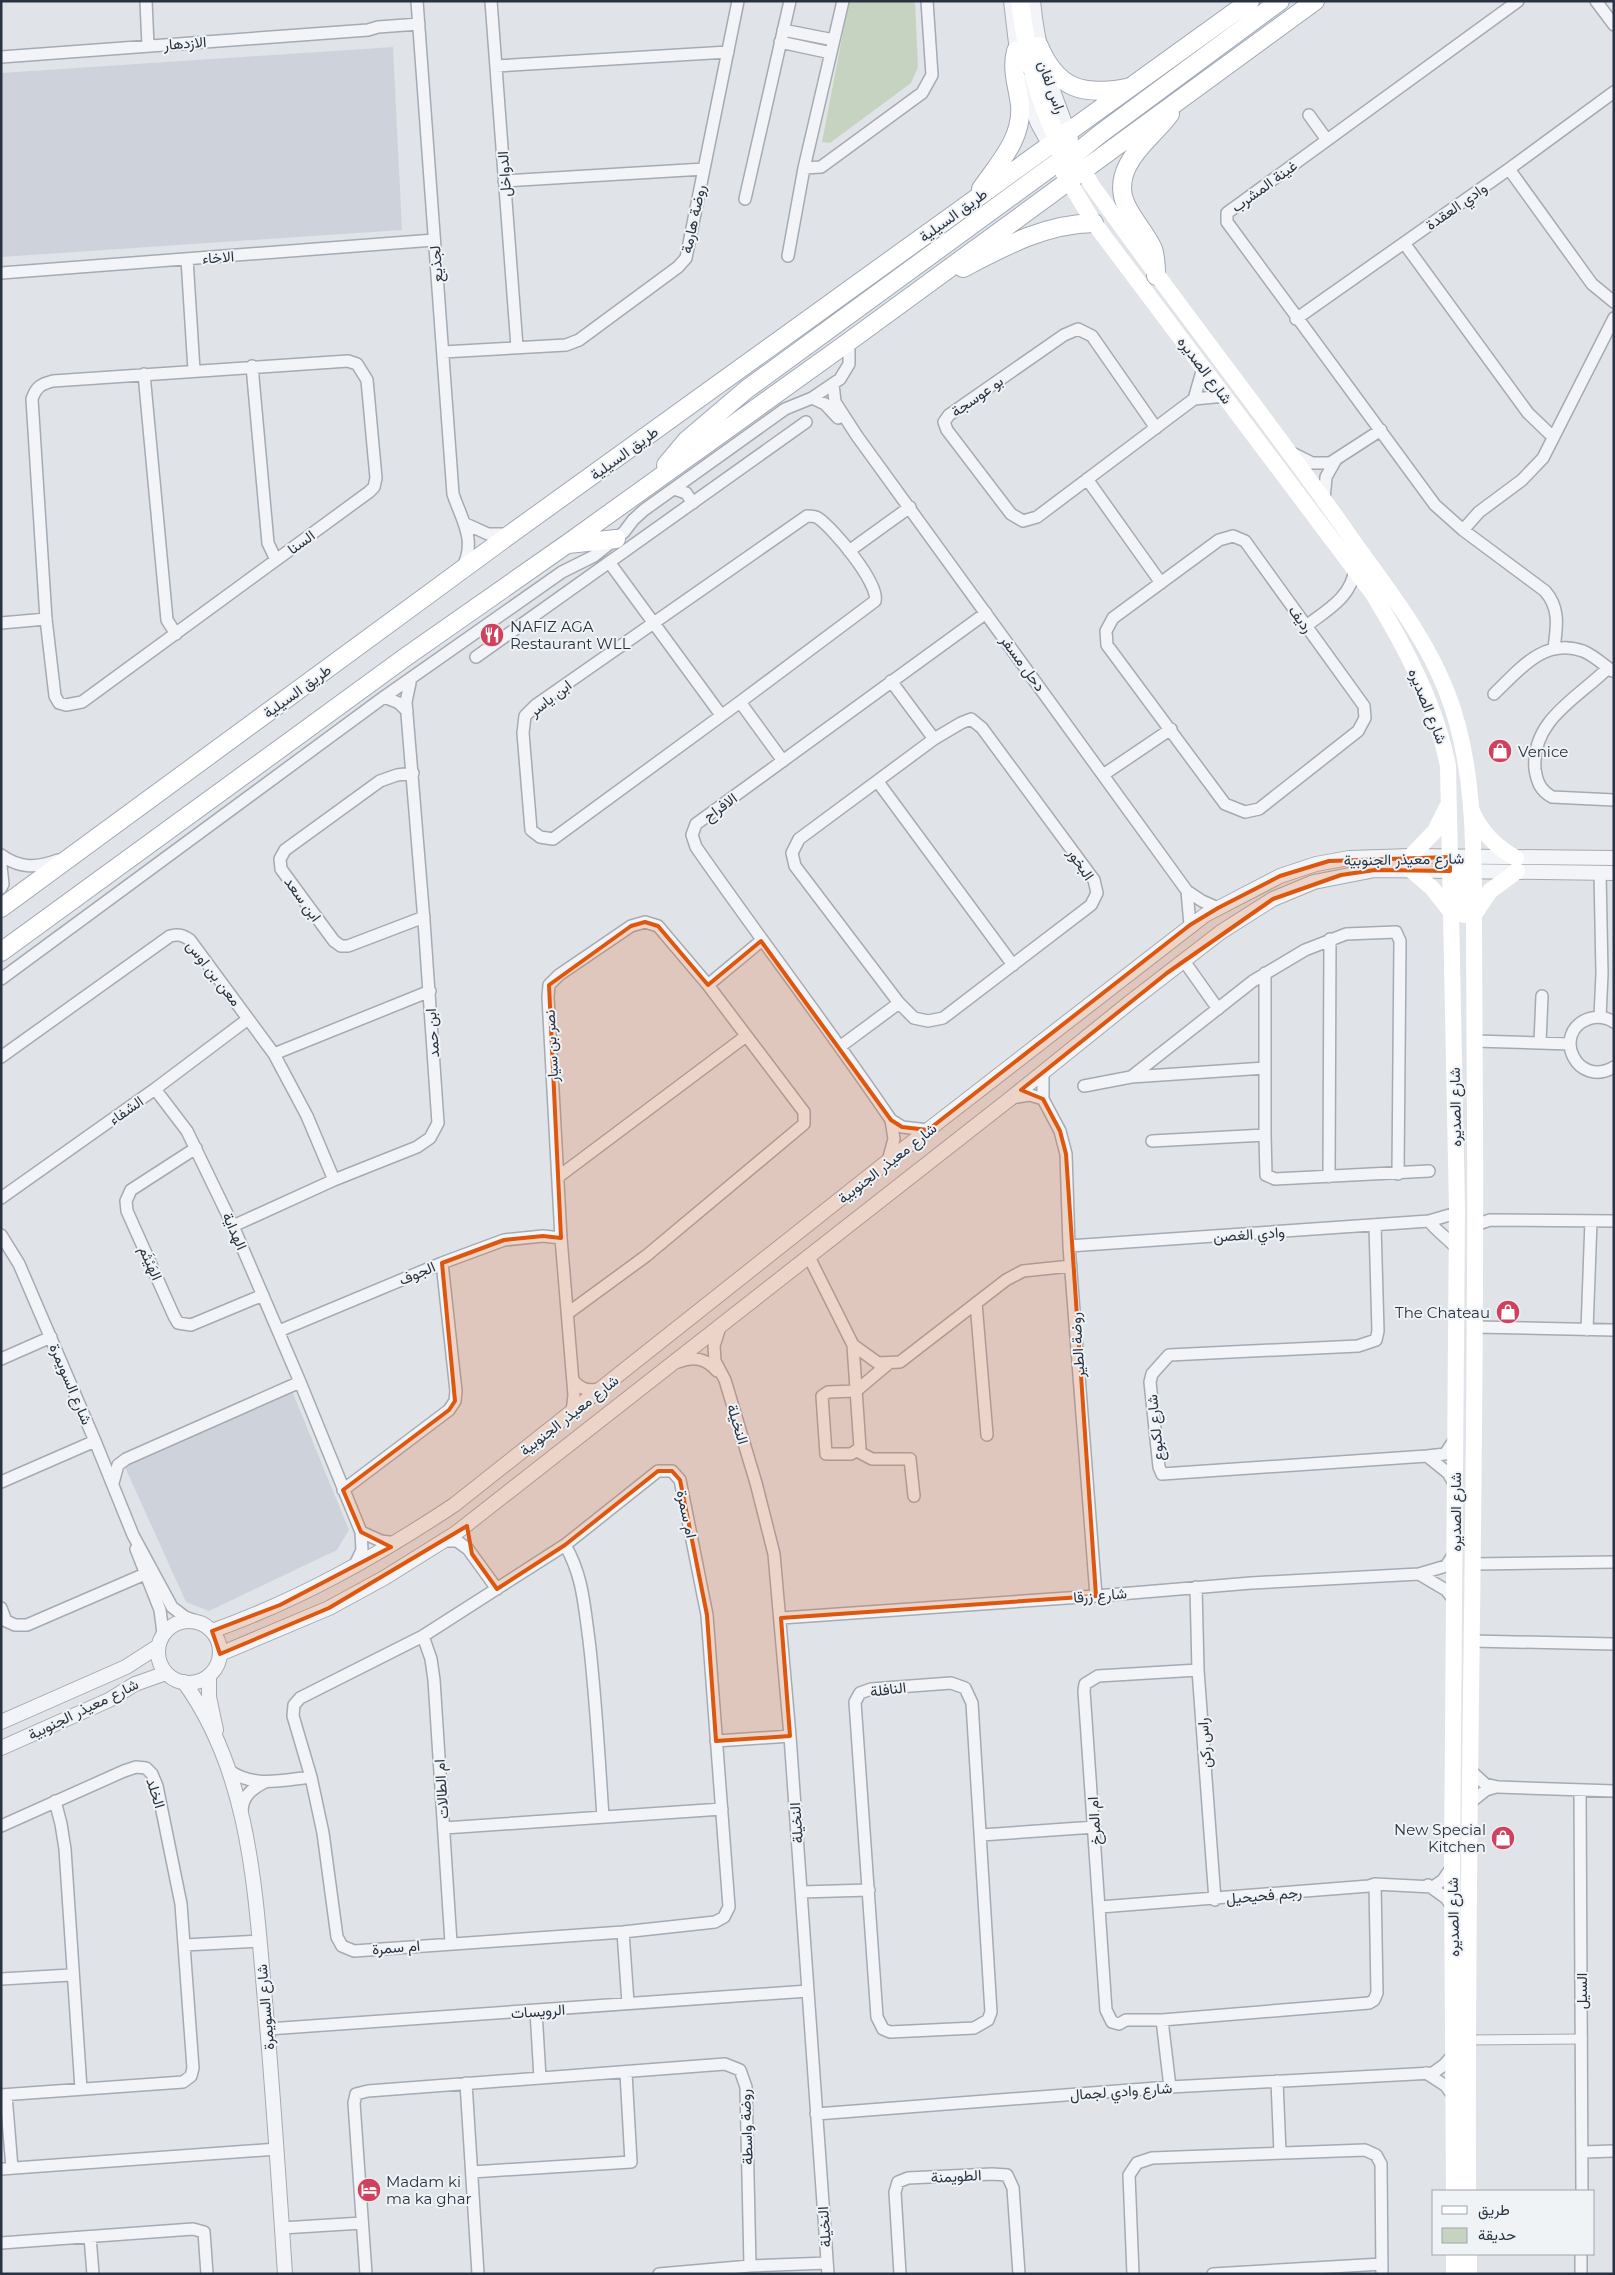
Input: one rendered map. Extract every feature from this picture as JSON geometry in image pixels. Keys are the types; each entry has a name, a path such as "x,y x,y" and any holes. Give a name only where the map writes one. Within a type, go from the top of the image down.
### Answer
{"main road":[{"path":"1020,1 1029,59 1048,118 1066,152"},
{"name":"طريق السيلية","path":"1,952 399,662 847,343 1068,180 1066,152 1132,87 1250,1"},
{"path":"654,481 687,440 726,406 1066,152 1280,1"},
{"name":"طريق السيلية","path":"1,908 512,533 974,200 1066,152 1178,101 1316,1"},
{"path":"1038,46 1054,72 1069,85 1078,89 1104,91 1132,87"},
{"path":"974,200 1002,159 1019,129 1020,104 1014,64 1016,51"},
{"path":"1156,276 1156,263 1152,248 1130,215 1124,200 1123,185 1127,166 1132,157 1164,121 1178,101"},
{"name":"شارع الصديره","path":"1066,152 1156,276 1324,500 1410,622 1432,659 1450,699 1460,732 1467,770 1469,804 1462,864 1451,912 1457,1208 1452,1866 1454,2190"},
{"name":"شارع الصديره","path":"1068,180 1094,223 1373,594 1396,631 1426,697 1445,749 1450,780 1450,798 1462,864 1474,915 1480,1219 1475,1327 1467,2040 1468,2190"},
{"path":"911,295 1021,238 1067,225 1094,223"},
{"path":"567,544 616,539"},
{"path":"1450,780 1459,802 1466,952 1474,973"},
{"path":"1450,798 1435,831 1410,863 1451,912"},
{"path":"1469,804 1485,833 1516,865 1490,891 1474,915"},
{"path":"1454,2255 1454,2274"},
{"path":"1469,2255 1469,2274"}],"street":[{"path":"146,1 148,46"},
{"name":"لجذيع","path":"417,1 453,494 466,524 468,548 460,572"},
{"name":"الدواخل","path":"491,1 517,347"},
{"name":"روضة هارمة","path":"443,352 566,345 579,340 678,267 686,258 738,1"},
{"path":"745,199 790,1"},
{"path":"788,256 804,168 843,1"},
{"path":"804,168 821,167 922,93 932,75 926,1"},
{"name":"راس لفان","path":"1011,1 1016,51 1030,106 1066,152"},
{"name":"راس لفان","path":"1033,1 1038,46 1066,152"},
{"name":"غينة المشرب","path":"1518,1 1227,213 1227,222 1435,505 1463,530 1545,591 1551,598 1557,616 1554,648"},
{"path":"1596,1 1613,22"},
{"name":"الازدهار","path":"1,57 368,30 378,27 419,27"},
{"path":"783,30 834,40"},
{"path":"780,42 831,53"},
{"path":"496,66 728,52"},
{"name":"وادي العقدة","path":"1296,318 1509,169 1614,92"},
{"path":"1309,115 1327,140"},
{"path":"504,181 704,169"},
{"path":"1509,169 1592,284 1614,302"},
{"name":"الاخاء","path":"1,273 434,240"},
{"path":"1404,243 1528,413 1553,437"},
{"path":"187,259 194,370"},
{"path":"1463,530 1479,512 1522,480 1543,458 1614,318"},
{"name":"بو عوسجة","path":"1156,428 1092,336 1078,329 1064,335 946,418 947,430 1016,519 1023,521 1038,517 1087,479 1156,428 1194,399"},
{"path":"1,979 384,697 562,572 590,559 626,530 638,515 785,409 812,398 833,384 843,375 848,364 849,351 847,343"},
{"name":"السنا","path":"348,361 357,364 367,380 376,478 374,487 82,702 66,705 58,703 55,696 46,619 32,399 35,391 42,384 53,381 252,366 348,361"},
{"path":"252,366 268,543 276,560"},
{"path":"1203,368 1194,399 1225,396"},
{"path":"144,374 167,620 176,634"},
{"name":"دحل مسفر","path":"833,384 835,402 857,436 1187,891 1202,901 1218,908"},
{"name":"دحل مسفر","path":"812,398 829,407 849,431 857,436"},
{"path":"476,657 806,422"},
{"path":"1288,452 1312,463 1324,464 1335,461 1381,430"},
{"path":"1324,500 1326,477 1335,461"},
{"path":"690,477 695,501"},
{"path":"1087,479 1161,583"},
{"path":"674,489 686,493 695,501"},
{"path":"849,551 910,507"},
{"name":"ابن ياسر","path":"807,516 819,519 849,551 876,591 875,601 552,839 540,838 531,830 523,733 525,716 536,705 807,516"},
{"path":"466,524 488,534 512,533"},
{"name":"رديف","path":"1233,536 1245,541 1364,706 1366,718 1358,731 1259,809 1245,812 1225,804 1107,645 1106,630 1112,618 1161,583 1219,540 1233,536"},
{"path":"609,562 721,715"},
{"path":"1306,626 1343,597 1352,584 1355,568"},
{"path":"1343,597 1358,593 1373,594"},
{"path":"524,598 529,619"},
{"path":"510,609 521,613 529,619"},
{"name":"الافراح","path":"891,1120 841,1046 761,941 696,846 692,835 696,824 986,613"},
{"path":"1,623 46,619"},
{"path":"1494,694 1528,662 1540,653 1554,648 1570,648 1585,652 1611,670 1546,723 1538,741 1535,760 1538,784 1544,792 1552,797 1614,800"},
{"name":"ابن حمد","path":"234,1226 334,1180 417,1147 430,1138 438,1123 430,991 407,711 407,694 411,678"},
{"path":"891,681 934,739"},
{"path":"384,697 394,700 407,711"},
{"path":"740,702 782,761"},
{"name":"البخور","path":"971,719 982,728 1094,880 1097,893 1091,905 943,1018 928,1022 914,1018 899,1003 795,866 792,852 799,839 878,782 934,739 971,719"},
{"path":"1103,775 1171,729"},
{"name":"ابن سعد","path":"413,773 397,775 380,781 285,850 280,859 281,869 334,941 341,946 348,946 424,917"},
{"path":"878,782 1013,965"},
{"path":"1,855 20,865 33,867 76,854"},
{"name":"شارع معيذر الجنوبية","path":"212,1631 273,1608 354,1567 396,1543 462,1499 1190,924 1218,908 1280,876 1316,864 1349,858 1410,863 1516,865 1614,873"},
{"name":"شارع معيذر الجنوبية","path":"1516,865 1614,858"},
{"name":"شارع معيذر الجنوبية","path":"220,1654 329,1608 384,1578 472,1521 1184,961 1256,909 1288,891 1341,875 1410,863"},
{"path":"1,866 3,884 1,888"},
{"path":"1600,872 1608,974 1600,1017"},
{"path":"1187,891 1190,924"},
{"name":"نصر بن سيار","path":"568,1313 646,1256 804,1124 804,1112 708,985 658,926 645,922 631,926 559,975 549,986 548,997 561,1238 573,1380 574,1400 572,1412"},
{"path":"1131,1078 1265,973 1305,950 1346,934 1392,931 1400,935 1398,1174"},
{"name":"معن بن اوس","path":"1,1057 170,936 178,934 190,940 274,1054 307,1116 334,1180"},
{"path":"1329,1177 1330,939"},
{"path":"708,985 761,941"},
{"path":"1184,961 1218,1009"},
{"path":"1265,973 1266,1175 1270,1178 1329,1177 1430,1171"},
{"path":"274,1054 430,991"},
{"path":"1540,1043 1542,996"},
{"path":"841,1046 899,1003"},
{"path":"1614,1022 1600,1017 1590,1018 1581,1022 1574,1030 1570,1044 1574,1059 1585,1069 1600,1072 1614,1067"},
{"name":"الشفاء","path":"1,1198 155,1089 248,1019"},
{"path":"558,1176 746,1036"},
{"path":"1475,1041 1570,1044"},
{"path":"1084,1086 1131,1078 1265,1068"},
{"name":"روضة الطير","path":"1043,1072 1043,1099 1064,1140 1069,1246 1096,1596"},
{"name":"الهداية","path":"155,1089 183,1125 196,1148 234,1226 279,1331 361,1532 362,1550 354,1567"},
{"path":"1011,1098 1030,1095 1043,1099"},
{"path":"891,1120 902,1127 928,1130"},
{"path":"888,1161 894,1140 891,1120"},
{"path":"1152,1141 1265,1135"},
{"name":"الهَيْثَم","path":"196,1148 131,1190 126,1201 127,1211 174,1316 178,1323 191,1325 262,1295"},
{"name":"وادي الغصن","path":"1069,1246 1429,1221 1453,1214 1457,1208"},
{"path":"1480,1219 1614,1221"},
{"path":"1429,1221 1436,1232 1456,1248"},
{"path":"1587,1330 1591,1221"},
{"name":"شارع لكبوع","path":"1376,1225 1378,1331 1376,1340 1358,1346 1169,1356 1152,1374 1150,1382 1157,1460 1162,1474 1444,1454 1455,1438"},
{"name":"شارع السويمرة","path":"1,1236 19,1264 133,1535 172,1606 178,1612 193,1620"},
{"name":"الجوف","path":"279,1331 442,1263 504,1240 543,1236 561,1238"},
{"path":"809,1257 853,1345 856,1391 860,1448 851,1454 826,1454 822,1396 828,1392 856,1391 888,1364"},
{"path":"343,1490 449,1410 455,1401 442,1263"},
{"path":"853,1345 878,1363 900,1362 1006,1280 1023,1271 1071,1266"},
{"path":"976,1303 987,1435"},
{"name":"النخيلة","path":"720,1327 714,1353 715,1361 725,1380 756,1483 774,1554 790,1736 827,2269"},
{"path":"1475,1327 1614,1330"},
{"path":"1,1359 50,1337"},
{"name":"النخيلة","path":"673,1364 691,1358 704,1360 715,1368 725,1380"},
{"path":"573,1380 583,1388 601,1389"},
{"path":"112,1483 118,1465 126,1459 300,1382"},
{"path":"1,1482 95,1441"},
{"path":"858,1451 872,1459 910,1459 914,1496"},
{"path":"1427,1456 1448,1473 1455,1485"},
{"name":"ام سمرة","path":"658,1471 672,1471 680,1480 707,1615 730,1907 724,1917 715,1922 622,1932 354,1951 342,1946 337,1936 323,1833 311,1777 293,1716 294,1705 300,1698 423,1636 565,1544 658,1471"},
{"path":"472,1521 467,1535 472,1554"},
{"path":"361,1532 381,1542 396,1543"},
{"name":"شارع السويمرة","path":"133,1535 138,1556 160,1610 163,1633"},
{"path":"442,1541 457,1541 472,1554 497,1589"},
{"path":"565,1544 575,1561 581,1580 593,1675 603,1816"},
{"name":"شارع زرقا","path":"781,1618 1096,1596 1196,1587 1419,1574 1446,1566 1454,1554"},
{"path":"1473,1564 1614,1562"},
{"path":"1,1608 6,1621 15,1625 27,1625 145,1574"},
{"path":"1419,1574 1446,1590 1455,1602"},
{"name":"راس ركن","path":"1196,1587 1198,1670 1215,1900"},
{"path":"193,1620 204,1624 212,1631 220,1644 220,1654 216,1667 209,1676 195,1682 184,1682 174,1680 166,1673 159,1661 158,1647 163,1633 179,1622 193,1620"},
{"name":"ام الطالات","path":"423,1636 431,1658 434,1680 451,1943"},
{"path":"1472,1642 1614,1644"},
{"name":"شارع معيذر الجنوبية","path":"1,1722 126,1667 158,1647"},
{"name":"ام المرخ","path":"1198,1670 1104,1675 1090,1679 1085,1684 1106,2010 1112,2022 1119,2024 1126,2020 1162,2020 1369,2003 1374,2000 1377,1993 1375,1884"},
{"name":"شارع معيذر الجنوبية","path":"1,1748 109,1700 135,1684 166,1673"},
{"name":"شارع السويمرة","path":"209,1676 210,1697 219,1745"},
{"name":"شارع السويمرة","path":"184,1682 219,1745 230,1771 242,1812 255,1882 268,2029 285,2274"},
{"name":"النافلة","path":"951,1683 965,1688 972,1703 981,1835 992,2003 988,2020 974,2028 899,2032 883,2029 877,2017 856,1702 860,1693 871,1689 951,1683"},
{"path":"716,1741 790,1736"},
{"name":"الخلد","path":"1,1826 136,1767 146,1768 152,1774 157,1786 181,1904 193,2068 190,2076 183,2082 4,2095 7,2169"},
{"path":"230,1771 245,1780 267,1781 311,1777"},
{"path":"1471,1771 1485,1784 1498,1787 1614,1791"},
{"path":"242,1812 242,1804 248,1794 256,1786 267,1781"},
{"path":"1471,1802 1486,1790 1498,1787"},
{"name":"السيل","path":"1580,1790 1582,2190"},
{"path":"55,1801 65,1849 80,2089"},
{"path":"444,1828 722,1809"},
{"path":"981,1835 1094,1827"},
{"path":"1428,1885 1438,1884 1447,1876 1452,1866"},
{"name":"رجم فحيحيل","path":"1100,1908 1215,1900 1375,1884 1428,1885"},
{"path":"1428,1885 1446,1898 1453,1908"},
{"path":"801,1892 869,1890"},
{"path":"622,1932 628,2004"},
{"path":"185,1945 260,1941"},
{"path":"1,1979 72,1975"},
{"name":"الرويسات","path":"268,2029 808,1991"},
{"path":"536,2011 540,2078"},
{"path":"1162,2020 1170,2087"},
{"path":"1467,2040 1582,2039"},
{"name":"شارع وادي لجمال","path":"816,2114 1170,2087 1433,2073 1439,2070 1453,2055"},
{"name":"روضة واسطة","path":"366,2274 354,2103 356,2094 368,2091 466,2083 626,2073 725,2064 740,2070 746,2087 750,2266"},
{"path":"472,2172 631,2162 626,2073"},
{"path":"1426,2073 1446,2086 1454,2098"},
{"path":"1278,2081 1280,2153"},
{"path":"466,2083 478,2274"},
{"path":"7,2169 277,2149"},
{"path":"1133,2274 1129,2175 1137,2163 1152,2158 1366,2150 1376,2155 1381,2164 1382,2269 1212,2274"},
{"path":"1583,2152 1614,2151"},
{"name":"الطويمنة","path":"900,2274 895,2192 898,2182 908,2178 992,2174 1007,2175 1013,2188 1020,2274"},
{"path":"282,2228 362,2224"},
{"path":"1,2243 193,2229 204,2232 207,2274"},
{"path":"90,2237 93,2274"},
{"path":"1581,2255 1581,2274"},
{"path":"659,2274 750,2266 827,2269"}],"highlighted area":[{"path":"1450,857 1450,871 1375,870 1341,875 1273,899 1167,973 1021,1090 1043,1099 1060,1131 1066,1154 1096,1596 781,1618 790,1736 716,1741 707,1615 680,1480 672,1471 658,1471 565,1545 497,1589 472,1554 467,1526 329,1608 220,1654 212,1631 280,1605 391,1547 361,1532 343,1490 449,1410 455,1401 442,1263 504,1240 543,1236 561,1238 549,985 631,926 645,922 658,926 708,985 761,941 891,1120 902,1127 928,1130 1190,925 1218,908 1280,876 1329,861"}],"shaded area":[{"path":"393,47 402,230 1,257 1,73"},
{"path":"290,1386 349,1530 337,1550 209,1611 186,1602 124,1465 124,1454"}],"green space":[{"path":"849,1 915,1 918,67 911,83 830,143 822,142"}],"place":[{"name":"NAFIZ AGA Restaurant WLL","path":"492,635"},
{"name":"Venice","path":"1500,751"},
{"name":"The Chateau","path":"1508,1312"},
{"name":"New Special Kitchen","path":"1503,1838"},
{"name":"Madam ki ma ka ghar","path":"369,2190"}]}
